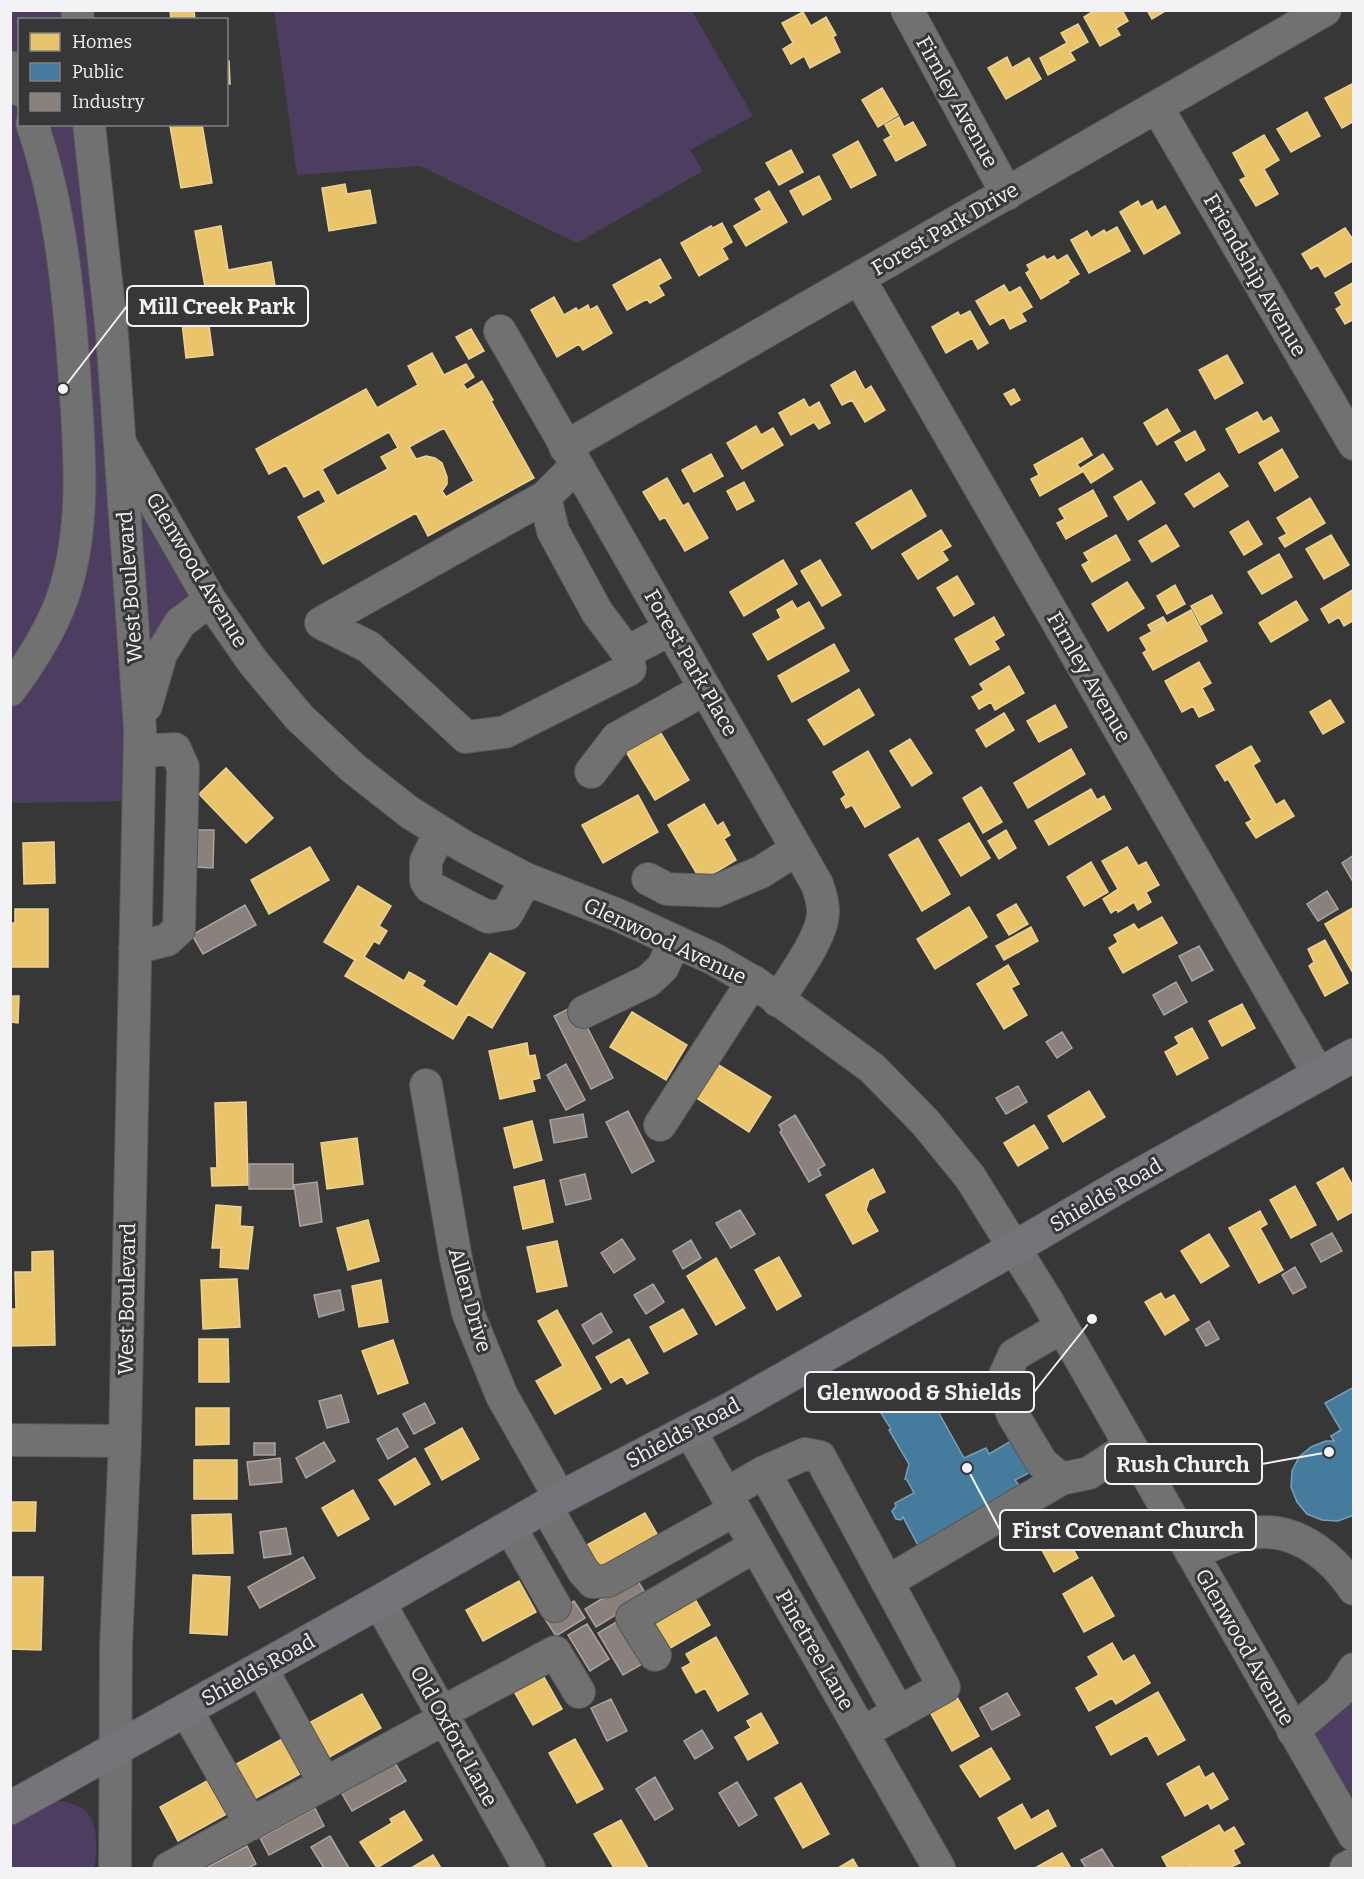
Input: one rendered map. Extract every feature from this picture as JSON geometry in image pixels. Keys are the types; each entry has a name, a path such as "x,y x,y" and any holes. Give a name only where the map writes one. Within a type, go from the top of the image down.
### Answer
{"main road":[{"name":"Shields Road","path":"10,1808 553,1502 690,1431 1353,1055"}],"street":[{"name":"Firnley Avenue","path":"907,10 1007,194"},
{"name":"Forest Park Drive","path":"627,652 630,669 505,732 466,736 369,647 321,622 545,497 571,456 859,278 1325,10"},
{"path":"10,67 18,85"},
{"name":"Friendship Avenue","path":"1158,107 1353,444"},
{"path":"10,690 28,666 61,600 77,530 79,488 76,399 64,259 51,191 33,126"},
{"name":"Glenwood Avenue","path":"89,126 112,335 120,443 210,600 254,662 299,717 353,768 409,812 463,846 526,879 618,915 714,959 753,981 872,1068 925,1122 970,1177 1062,1327 1353,1835"},
{"name":"Firnley Avenue","path":"859,278 1319,1075"},
{"name":"Forest Park Place","path":"500,331 817,884 822,901 822,920 816,936 778,1001"},
{"name":"West Boulevard","path":"115,1869 116,1646 125,1441 140,741 120,443"},
{"path":"545,497 554,531 597,612 627,652 671,628"},
{"name":"West Boulevard","path":"140,741 161,654 180,623 210,600"},
{"path":"591,772 617,738 705,689"},
{"path":"135,948 167,940 179,929 183,767 175,749 140,741"},
{"path":"139,812 181,813"},
{"path":"440,832 426,861 426,881 430,887 488,917 495,918 507,914 526,879"},
{"path":"648,879 667,889 716,891 761,872 797,849"},
{"path":"584,1012 648,981 663,967 674,941"},
{"path":"660,1125 753,981"},
{"name":"Allen Drive","path":"426,1085 456,1259 468,1313 502,1396 583,1571 593,1582 608,1581 639,1565 730,1502"},
{"path":"1061,1479 1042,1463 1013,1415 1001,1384 1014,1354 1062,1327"},
{"name":"Pinetree Lane","path":"690,1431 939,1869"},
{"path":"10,1440 125,1441"},
{"path":"887,1582 1061,1479 1089,1473 1130,1446"},
{"path":"730,1502 764,1472 805,1454 820,1457 944,1687 862,1733"},
{"path":"764,1472 899,1713"},
{"path":"510,1527 555,1606"},
{"path":"1192,1554 1231,1538 1262,1532 1287,1534 1316,1549 1343,1573 1353,1589"},
{"path":"655,1655 632,1618 755,1546"},
{"name":"Old Oxford Lane","path":"379,1602 529,1869"},
{"path":"169,1869 325,1784 555,1652 579,1692"},
{"path":"261,1668 325,1784"},
{"path":"1293,1731 1340,1691 1353,1669"},
{"path":"186,1710 251,1824"},
{"path":"1346,1869 1353,1864"}],"shaded area":[{"path":"10,11 77,11 78,18 18,18 18,126 89,126 121,443 210,600 161,654 139,801 11,803"},
{"path":"274,11 692,11 753,116 690,150 703,171 577,243 420,166 297,175"},
{"path":"1353,1669 1354,1829 1293,1731"},
{"path":"59,1801 83,1809 94,1824 95,1868 11,1868 10,1825 49,1803"}],"building: Homes":[{"path":"170,10 194,10 195,18 171,18"},
{"path":"1095,10 1122,10 1128,21 1116,28 1120,35 1100,46 1084,17"},
{"path":"1147,10 1167,10 1152,19"},
{"path":"803,12 811,26 826,17 836,35 833,37 840,52 810,68 804,56 791,64 783,49 793,43 782,23"},
{"path":"1078,24 1088,42 1070,52 1075,60 1048,75 1040,58 1067,43 1061,33"},
{"path":"1007,57 1012,68 1029,58 1041,79 1006,99 988,68"},
{"path":"228,61 229,61 230,84 228,84"},
{"path":"1354,83 1354,121 1342,128 1325,98"},
{"path":"882,88 898,115 878,127 862,100"},
{"path":"1307,112 1320,136 1291,152 1277,129"},
{"path":"899,117 904,127 913,122 926,145 896,161 884,140 891,136 885,125"},
{"path":"170,126 202,126 212,183 181,188"},
{"path":"1264,135 1279,160 1264,169 1278,194 1256,206 1240,180 1246,177 1233,153"},
{"path":"858,141 876,175 851,188 833,155"},
{"path":"791,150 803,172 779,185 766,163"},
{"path":"819,176 831,199 803,215 790,191"},
{"path":"345,184 347,194 370,190 376,223 329,231 322,188"},
{"path":"769,191 787,222 746,246 734,226 762,210 755,199"},
{"path":"1138,201 1141,207 1152,201 1157,211 1165,206 1180,233 1144,254 1120,212"},
{"path":"722,223 732,242 722,248 728,259 699,276 681,243 711,226 713,228"},
{"path":"221,226 228,270 271,262 275,286 221,296 220,289 206,292 195,231"},
{"path":"1117,227 1130,251 1089,273 1071,240 1087,231 1091,238 1104,230 1106,233"},
{"path":"1345,228 1354,241 1354,260 1325,277 1318,265 1311,269 1302,254"},
{"path":"1067,255 1079,274 1041,299 1026,273 1030,270 1027,265 1044,256 1047,260 1054,256 1057,261"},
{"path":"660,259 671,278 658,285 664,295 650,303 647,299 627,310 613,285"},
{"path":"1354,282 1354,319 1345,324 1336,309 1342,305 1335,293"},
{"path":"1004,285 1009,293 1020,287 1032,307 1021,313 1026,321 1010,329 1004,317 990,325 976,301"},
{"path":"554,297 564,315 576,308 578,311 588,305 590,310 597,306 612,333 583,350 579,344 557,357 531,310"},
{"path":"207,311 213,355 186,358 181,314"},
{"path":"970,311 988,343 978,349 972,338 946,353 932,327 958,312 960,316"},
{"path":"471,329 484,351 469,359 456,337"},
{"path":"432,353 444,375 466,364 474,377 463,384 467,390 482,381 534,478 428,536 416,513 323,564 298,517 326,502 319,489 304,497 286,465 269,474 256,449 366,389 377,408 418,385 408,366","holes":["444,428 474,481 446,497 442,491 447,484 447,477 442,463 426,456 416,459 409,447","389,432 398,448 381,457 388,469 337,496 322,469"]},
{"path":"1227,355 1243,383 1215,399 1199,370"},
{"path":"855,371 865,390 871,386 885,410 865,422 852,400 842,405 831,385"},
{"path":"1014,389 1020,400 1011,405 1004,394"},
{"path":"804,399 809,408 819,402 830,423 819,429 814,422 791,435 779,413"},
{"path":"1167,409 1180,431 1157,445 1144,423"},
{"path":"1257,412 1263,422 1271,417 1279,431 1239,453 1226,429"},
{"path":"756,426 761,435 773,428 783,445 742,469 727,443"},
{"path":"1195,431 1205,450 1186,461 1175,442"},
{"path":"1082,438 1092,455 1077,464 1082,472 1040,496 1031,479 1039,475 1034,465"},
{"path":"1282,449 1298,477 1275,491 1259,463"},
{"path":"711,454 723,476 694,492 682,470"},
{"path":"1103,454 1113,469 1091,483 1081,468"},
{"path":"1219,473 1228,486 1194,507 1185,494"},
{"path":"667,478 683,506 688,503 708,538 685,551 665,517 660,520 643,492"},
{"path":"1141,481 1155,503 1128,520 1114,497"},
{"path":"744,482 754,501 737,510 727,491"},
{"path":"911,490 926,516 872,549 856,523"},
{"path":"1093,490 1107,516 1066,539 1057,523 1065,519 1059,509"},
{"path":"1310,498 1325,523 1285,547 1279,538 1287,534 1277,518"},
{"path":"1248,521 1262,544 1244,555 1230,532"},
{"path":"1166,525 1179,546 1152,562 1139,541"},
{"path":"941,530 951,546 942,551 948,560 918,579 902,554"},
{"path":"1116,535 1130,560 1092,582 1082,565 1089,561 1084,553"},
{"path":"1331,535 1349,565 1324,579 1306,549"},
{"path":"1279,554 1292,577 1262,594 1248,572"},
{"path":"783,560 797,584 744,616 730,592"},
{"path":"820,560 841,595 822,606 801,571"},
{"path":"957,576 974,604 954,616 937,588"},
{"path":"1127,582 1144,608 1108,631 1092,604"},
{"path":"1175,585 1185,604 1167,614 1157,596"},
{"path":"1354,589 1354,620 1344,626 1339,617 1329,623 1321,609"},
{"path":"1212,595 1222,613 1201,625 1191,606"},
{"path":"792,601 797,609 809,602 824,628 768,660 753,634 781,618 777,610"},
{"path":"1296,601 1308,620 1271,642 1259,623"},
{"path":"1191,610 1207,641 1153,670 1143,653 1147,650 1140,638"},
{"path":"994,617 1004,635 994,641 999,649 970,665 955,639"},
{"path":"1163,617 1166,622 1151,630 1148,625"},
{"path":"834,644 849,671 792,702 778,676"},
{"path":"1199,662 1211,683 1202,688 1214,710 1199,717 1193,706 1182,712 1165,681"},
{"path":"1009,666 1024,693 995,710 991,702 979,709 972,697 984,690 980,684"},
{"path":"859,689 874,715 824,745 808,720"},
{"path":"1330,700 1344,722 1323,734 1310,712"},
{"path":"1055,705 1067,727 1039,742 1027,721"},
{"path":"1004,713 1014,730 986,747 976,730"},
{"path":"656,725 689,780 655,800 622,745"},
{"path":"910,739 932,773 912,786 890,751"},
{"path":"1251,746 1260,761 1253,765 1276,805 1284,800 1294,816 1256,838 1246,823 1252,820 1228,779 1225,781 1216,766"},
{"path":"1071,749 1085,774 1028,808 1014,783"},
{"path":"868,751 900,807 865,827 852,805 846,808 841,799 846,795 833,772"},
{"path":"226,768 273,818 246,843 199,794"},
{"path":"981,787 1002,822 983,833 963,798"},
{"path":"1091,789 1097,800 1104,796 1111,809 1049,845 1035,821"},
{"path":"638,795 658,832 603,863 582,825"},
{"path":"704,804 717,826 723,822 730,835 724,839 736,860 701,881 668,825"},
{"path":"969,823 990,858 961,876 939,840"},
{"path":"1006,830 1016,848 999,859 988,841"},
{"path":"918,838 950,894 922,911 889,855"},
{"path":"54,842 55,883 24,884 23,843"},
{"path":"310,847 329,880 269,914 251,880"},
{"path":"1127,847 1138,866 1146,862 1159,885 1146,892 1151,902 1138,910 1134,902 1118,912 1117,909 1111,913 1103,899 1118,889 1102,861"},
{"path":"1091,862 1108,892 1084,906 1067,877"},
{"path":"358,886 391,906 379,926 387,931 379,944 374,941 364,957 404,981 409,972 425,981 422,986 457,1007 490,953 525,973 492,1028 468,1014 453,1039 345,976 355,960 324,942"},
{"path":"1016,904 1028,924 1009,935 997,915"},
{"path":"969,907 987,937 935,969 917,939"},
{"path":"1354,907 1354,973 1353,973 1325,924"},
{"path":"15,909 48,909 48,967 10,967 10,923 15,923"},
{"path":"1162,917 1177,943 1123,973 1109,948 1118,942 1114,935 1134,924 1138,930"},
{"path":"1031,927 1038,941 1004,960 996,946"},
{"path":"1325,940 1348,983 1325,996 1309,966 1314,962 1308,949"},
{"path":"1008,965 1019,984 1011,988 1027,1015 1004,1029 977,984"},
{"path":"10,996 19,996 18,1023 11,1022 10,1039"},
{"path":"1242,1004 1255,1028 1222,1046 1209,1021"},
{"path":"632,1012 687,1045 666,1080 610,1047"},
{"path":"1192,1028 1208,1058 1177,1075 1165,1052 1179,1044 1175,1037"},
{"path":"527,1043 529,1056 535,1055 540,1078 532,1080 535,1091 500,1099 489,1051"},
{"path":"717,1064 771,1097 749,1132 695,1097"},
{"path":"1089,1091 1105,1117 1063,1142 1048,1116"},
{"path":"246,1102 248,1185 212,1186 211,1168 217,1168 215,1103"},
{"path":"532,1121 542,1160 514,1168 504,1128"},
{"path":"1034,1125 1048,1148 1018,1166 1004,1143"},
{"path":"357,1138 363,1184 327,1189 321,1143"},
{"path":"1343,1168 1354,1188 1354,1211 1338,1220 1317,1183"},
{"path":"873,1169 885,1192 869,1200 866,1210 878,1231 853,1244 826,1195"},
{"path":"544,1180 553,1222 523,1229 514,1187"},
{"path":"1295,1186 1316,1225 1291,1238 1270,1200"},
{"path":"216,1205 241,1207 240,1226 253,1227 248,1269 220,1267 221,1248 212,1248"},
{"path":"1260,1211 1267,1224 1260,1228 1283,1270 1259,1283 1229,1228"},
{"path":"368,1220 379,1261 348,1270 337,1228"},
{"path":"1209,1234 1229,1266 1201,1283 1181,1251"},
{"path":"557,1241 567,1286 537,1292 527,1247"},
{"path":"53,1251 55,1345 10,1346 10,1309 16,1309 15,1272 32,1272 32,1252"},
{"path":"779,1257 801,1296 777,1310 755,1270"},
{"path":"716,1258 745,1308 716,1325 687,1276"},
{"path":"237,1279 240,1327 203,1329 201,1280"},
{"path":"381,1280 388,1322 359,1327 352,1286"},
{"path":"1161,1293 1165,1300 1174,1295 1189,1320 1165,1335 1145,1302"},
{"path":"683,1309 697,1334 664,1352 650,1327"},
{"path":"557,1310 601,1389 555,1414 536,1381 563,1366 538,1321"},
{"path":"199,1339 228,1339 229,1382 199,1382"},
{"path":"629,1339 648,1373 627,1384 622,1376 611,1383 596,1357"},
{"path":"393,1340 408,1383 378,1394 362,1351"},
{"path":"196,1408 229,1408 229,1444 196,1445"},
{"path":"462,1428 479,1459 442,1480 425,1449"},
{"path":"415,1458 430,1484 395,1505 379,1480"},
{"path":"194,1460 237,1460 237,1499 194,1499"},
{"path":"353,1490 369,1519 338,1536 322,1508"},
{"path":"10,1502 36,1502 35,1531 10,1531"},
{"path":"645,1513 661,1541 601,1574 585,1546"},
{"path":"231,1514 233,1553 193,1554 192,1515"},
{"path":"1054,1515 1078,1558 1054,1572 1038,1543 1031,1547 1022,1532"},
{"path":"193,1575 230,1577 227,1635 190,1633"},
{"path":"10,1577 43,1577 41,1650 10,1649"},
{"path":"1092,1577 1114,1616 1084,1632 1063,1594"},
{"path":"519,1581 536,1612 483,1641 466,1610"},
{"path":"691,1592 710,1625 667,1650 648,1617"},
{"path":"716,1637 748,1694 718,1711 705,1688 696,1693 682,1668 691,1663 686,1654"},
{"path":"1112,1643 1123,1662 1134,1655 1150,1683 1116,1704 1112,1698 1089,1711 1076,1688 1099,1675 1088,1657"},
{"path":"540,1670 562,1709 533,1725 511,1686"},
{"path":"1158,1692 1185,1740 1158,1755 1147,1735 1111,1755 1096,1727"},
{"path":"362,1694 381,1728 326,1759 307,1724"},
{"path":"957,1697 979,1736 952,1751 930,1712"},
{"path":"761,1713 778,1743 748,1760 735,1737 751,1728 747,1721"},
{"path":"284,1738 302,1773 247,1803 229,1768"},
{"path":"575,1739 603,1789 577,1803 549,1753"},
{"path":"991,1748 1010,1779 980,1797 960,1766"},
{"path":"1199,1766 1205,1778 1213,1773 1228,1799 1211,1809 1208,1803 1185,1816 1167,1784"},
{"path":"216,1776 234,1810 178,1841 160,1807"},
{"path":"801,1783 829,1834 803,1848 775,1798"},
{"path":"1022,1804 1031,1820 1048,1810 1056,1826 1015,1849 998,1818"},
{"path":"404,1811 422,1840 377,1868 360,1842 392,1823 390,1819"},
{"path":"621,1820 648,1868 614,1868 594,1834"},
{"path":"1219,1825 1224,1833 1234,1827 1244,1844 1233,1850 1240,1863 1229,1868 1194,1868 1192,1866 1168,1868 1162,1857"},
{"path":"1062,1853 1071,1868 1035,1868"},
{"path":"433,1855 441,1868 411,1868"},
{"path":"853,1859 858,1868 838,1868"}],"building: Public":[{"path":"1354,1387 1354,1515 1338,1521 1322,1520 1307,1514 1297,1502 1291,1487 1292,1471 1299,1457 1311,1447 1326,1441 1334,1441 1331,1436 1341,1430 1325,1403"},
{"path":"919,1390 925,1401 931,1399 964,1458 986,1448 989,1454 1011,1441 1029,1473 1015,1480 1021,1488 922,1553 903,1517 901,1520 896,1519 892,1511 896,1506 895,1503 914,1493 905,1479 909,1464 881,1413"}],"building: Industry":[{"path":"195,830 214,830 213,868 194,867"},
{"path":"1354,855 1354,879 1352,880 1342,863"},
{"path":"1327,891 1338,909 1318,921 1307,904"},
{"path":"245,905 256,925 203,954 192,935"},
{"path":"1199,946 1213,970 1192,981 1179,956"},
{"path":"1176,982 1187,1002 1164,1015 1153,995"},
{"path":"576,1005 613,1078 591,1089 554,1016"},
{"path":"1062,1032 1072,1048 1057,1058 1046,1042"},
{"path":"566,1064 585,1100 566,1110 547,1075"},
{"path":"1018,1086 1027,1102 1006,1114 996,1098"},
{"path":"628,1111 654,1161 632,1173 606,1122"},
{"path":"583,1114 587,1137 554,1143 550,1120"},
{"path":"795,1115 825,1165 818,1169 821,1175 809,1182 780,1132 782,1130 779,1125"},
{"path":"249,1164 293,1164 293,1189 249,1189"},
{"path":"585,1174 591,1199 566,1205 560,1180"},
{"path":"317,1182 322,1222 300,1226 294,1185"},
{"path":"740,1210 755,1234 731,1248 716,1223"},
{"path":"1332,1233 1342,1251 1321,1262 1311,1244"},
{"path":"622,1239 635,1259 614,1273 601,1253"},
{"path":"691,1240 701,1258 683,1269 673,1251"},
{"path":"1295,1267 1306,1287 1293,1294 1282,1275"},
{"path":"653,1284 664,1302 646,1314 634,1295"},
{"path":"340,1290 344,1310 319,1317 314,1295"},
{"path":"601,1313 612,1332 593,1344 582,1325"},
{"path":"1209,1321 1219,1339 1206,1346 1196,1329"},
{"path":"341,1395 349,1422 327,1428 319,1401"},
{"path":"425,1403 435,1423 414,1434 403,1414"},
{"path":"397,1428 408,1447 388,1459 377,1439"},
{"path":"324,1442 335,1461 306,1478 296,1458"},
{"path":"254,1443 275,1443 275,1455 254,1455"},
{"path":"280,1458 282,1482 250,1485 247,1462"},
{"path":"286,1528 291,1554 264,1558 260,1532"},
{"path":"303,1557 315,1578 260,1608 248,1587"},
{"path":"636,1578 647,1596 596,1627 585,1609"},
{"path":"574,1601 585,1618 556,1636 545,1619"},
{"path":"618,1621 644,1663 623,1675 598,1633"},
{"path":"587,1624 609,1659 590,1671 568,1635"},
{"path":"1007,1693 1020,1715 992,1730 980,1708"},
{"path":"611,1699 627,1731 607,1741 591,1708"},
{"path":"702,1730 713,1748 695,1759 684,1741"},
{"path":"395,1763 406,1781 352,1811 341,1792"},
{"path":"655,1777 673,1809 655,1820 636,1789"},
{"path":"737,1782 757,1815 739,1826 719,1793"},
{"path":"315,1808 324,1826 269,1855 260,1838"},
{"path":"330,1836 349,1868 324,1868 311,1847"},
{"path":"247,1846 256,1864 248,1868 206,1868"},
{"path":"1102,1849 1114,1868 1086,1868 1081,1860"}],"place":[{"name":"Mill Creek Park","path":"63,389"},
{"name":"Glenwood & Shields","path":"1092,1319"},
{"name":"Rush Church","path":"1329,1452"},
{"name":"First Covenant Church","path":"967,1468"}]}
